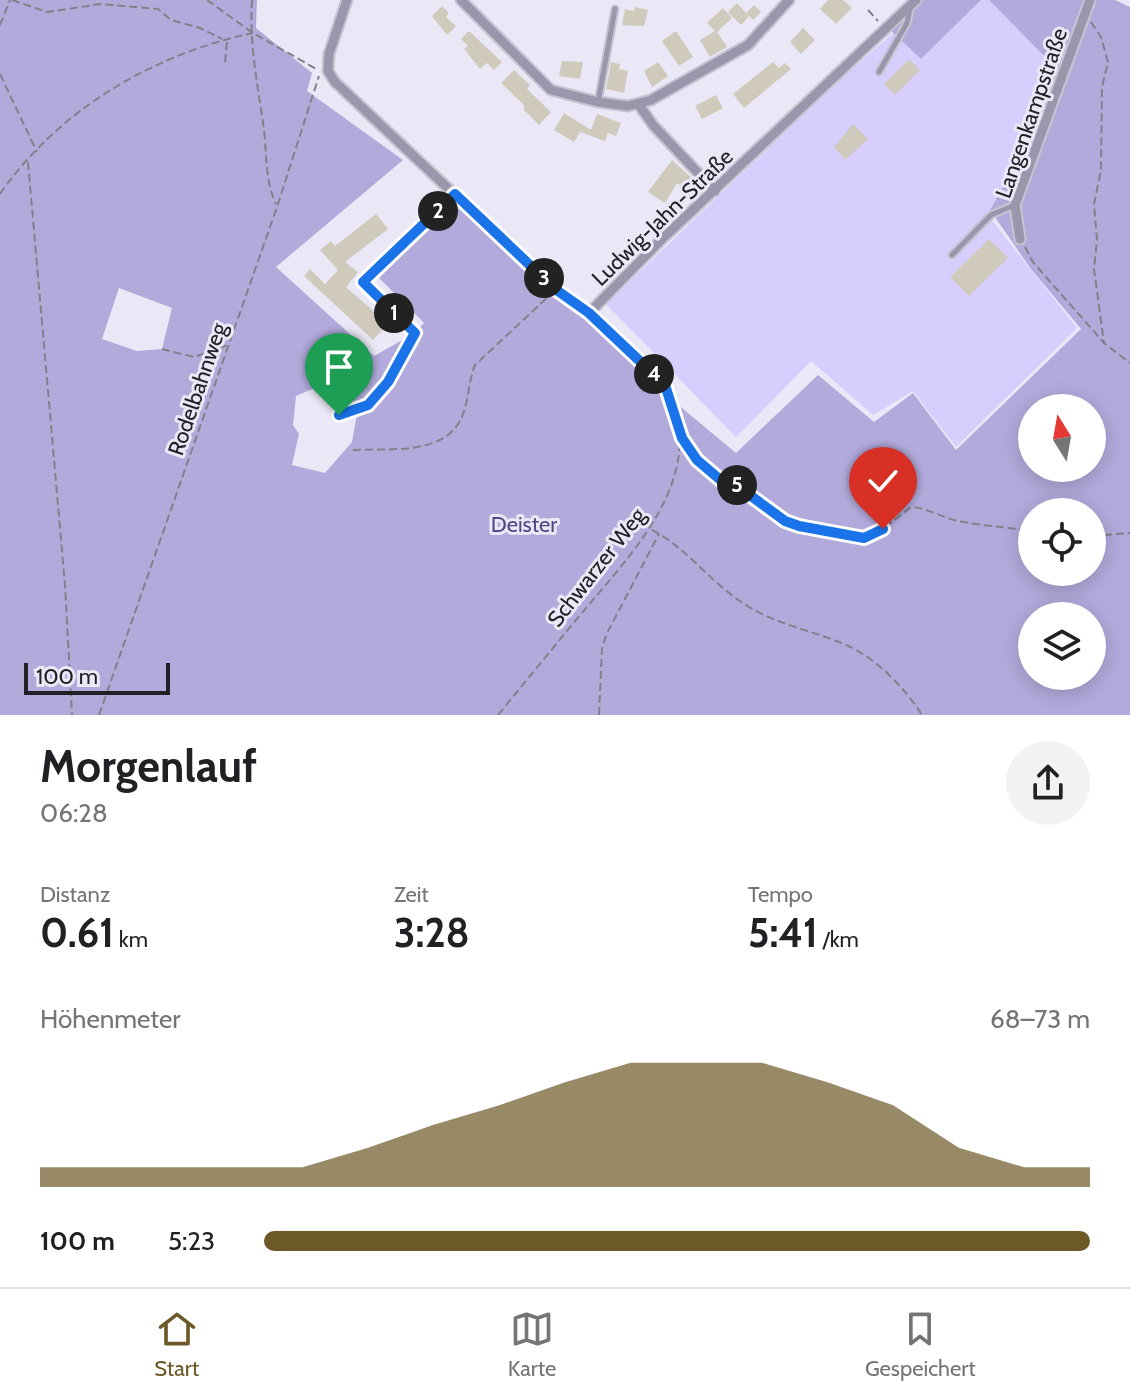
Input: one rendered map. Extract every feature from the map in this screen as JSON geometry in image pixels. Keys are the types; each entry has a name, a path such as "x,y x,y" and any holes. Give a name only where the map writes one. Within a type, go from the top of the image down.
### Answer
{"street":[{"path":"324,71 347,0"},
{"path":"461,0 551,90 598,102 639,105 748,45 789,0"},
{"name":"Langenkampstraße","path":"1020,239 1015,205 1090,0"},
{"name":"Ludwig-Jahn-Straße","path":"324,71 555,289 589,313 914,2"},
{"path":"639,105 653,125 715,191"},
{"path":"415,333 363,282 455,194"}],"lane":[{"path":"879,72 907,23 914,2"},
{"path":"598,102 615,9"},
{"path":"952,255 991,215 1015,205"},
{"path":"589,313 665,385"}],"path":[{"path":"0,25 11,0 47,12 101,4 158,9 171,20 200,28 225,40"},
{"path":"207,0 253,33 324,71"},
{"path":"252,0 252,55 264,129 268,187 277,207"},
{"path":"868,10 886,28"},
{"path":"1086,11 1101,37 1108,62 1102,87 1101,170 1094,204 1097,240 1094,269 1104,343"},
{"path":"0,194 75,114 115,85 225,40 253,33"},
{"path":"225,40 225,62"},
{"name":"Rodelbahnweg","path":"99,715 324,71"},
{"path":"0,74 37,153"},
{"path":"28,162 65,585 72,715"},
{"path":"1020,239 1033,262 1104,343 1130,363"},
{"path":"353,450 420,447 443,440 452,433 463,416 469,378 475,365 555,289"},
{"path":"339,415 368,405 388,382 415,333"},
{"path":"162,349 194,357 230,344"},
{"path":"665,385 682,438 697,460 724,483 736,485 785,521 864,538 883,529 911,507 989,527 1018,530"},
{"name":"Schwarzer Weg","path":"498,715 651,529 677,466 682,438"},
{"path":"651,529 675,543 719,586 746,606 850,646 881,668 922,715"},
{"path":"599,715 602,649 606,635 660,533"},
{"path":"1106,535 1130,533"}],"shaded area":[{"path":"981,0 989,0 1052,64 1033,133 986,213 1077,328 956,447 913,391 873,415 811,361 736,437 606,304 833,86 893,33 921,59"}],"green space":[{"name":"Deister","path":"0,0 257,0 256,28 312,73 307,91 403,160 276,267 374,356 415,333 424,323 379,278 456,200 544,290 585,317 658,388 736,453 818,375 874,422 913,393 956,450 1081,329 1031,269 990,210 1033,133 1052,64 989,0 1115,0 1130,7 1130,715 0,715","holes":["119,288 172,308 162,349 137,351 102,339","317,387 358,408 352,442 325,473 292,465 299,434 293,425 296,396"]},
{"path":"923,0 981,0 921,59 890,30"}],"building":[{"path":"828,0 843,0 852,8 836,24 820,9"},
{"path":"737,3 746,13 754,5 761,12 753,20 749,16 741,25 728,12"},
{"path":"442,6 449,13 446,17 456,26 447,35 432,16"},
{"path":"635,7 648,10 644,26 622,25 625,9 634,11"},
{"path":"723,8 732,18 717,32 727,47 710,57 700,40 715,31 707,23"},
{"path":"803,28 815,40 801,54 790,42"},
{"path":"469,31 502,62 494,70 487,63 480,69 464,49 468,46 461,39"},
{"path":"676,31 693,57 679,66 662,41"},
{"path":"909,59 920,70 895,95 884,84"},
{"path":"562,61 583,62 580,79 559,76"},
{"path":"611,62 620,64 619,69 628,71 624,93 606,89"},
{"path":"658,62 668,76 652,87 644,71"},
{"path":"773,62 779,68 785,63 791,69 744,108 733,94"},
{"path":"514,70 530,85 527,89 551,112 539,125 501,83"},
{"path":"716,95 723,108 702,119 695,106"},
{"path":"564,113 591,130 597,114 621,123 616,136 608,133 605,141 580,132 574,142 554,130"},
{"path":"853,124 868,139 845,160 834,147"},
{"path":"672,160 694,180 684,189 677,183 665,203 648,192"},
{"path":"376,214 388,229 345,262 358,272 346,287 388,324 373,340 304,276 310,269 325,284 338,270 320,250 331,241 335,246"},
{"path":"989,239 1008,258 969,296 950,277"}],"route":[{"path":"339,415 368,405 388,382 415,333 363,282 455,194 555,289 589,313 665,385 682,438 697,460 724,483 736,485 785,521 799,526 864,538 883,529"}]}
